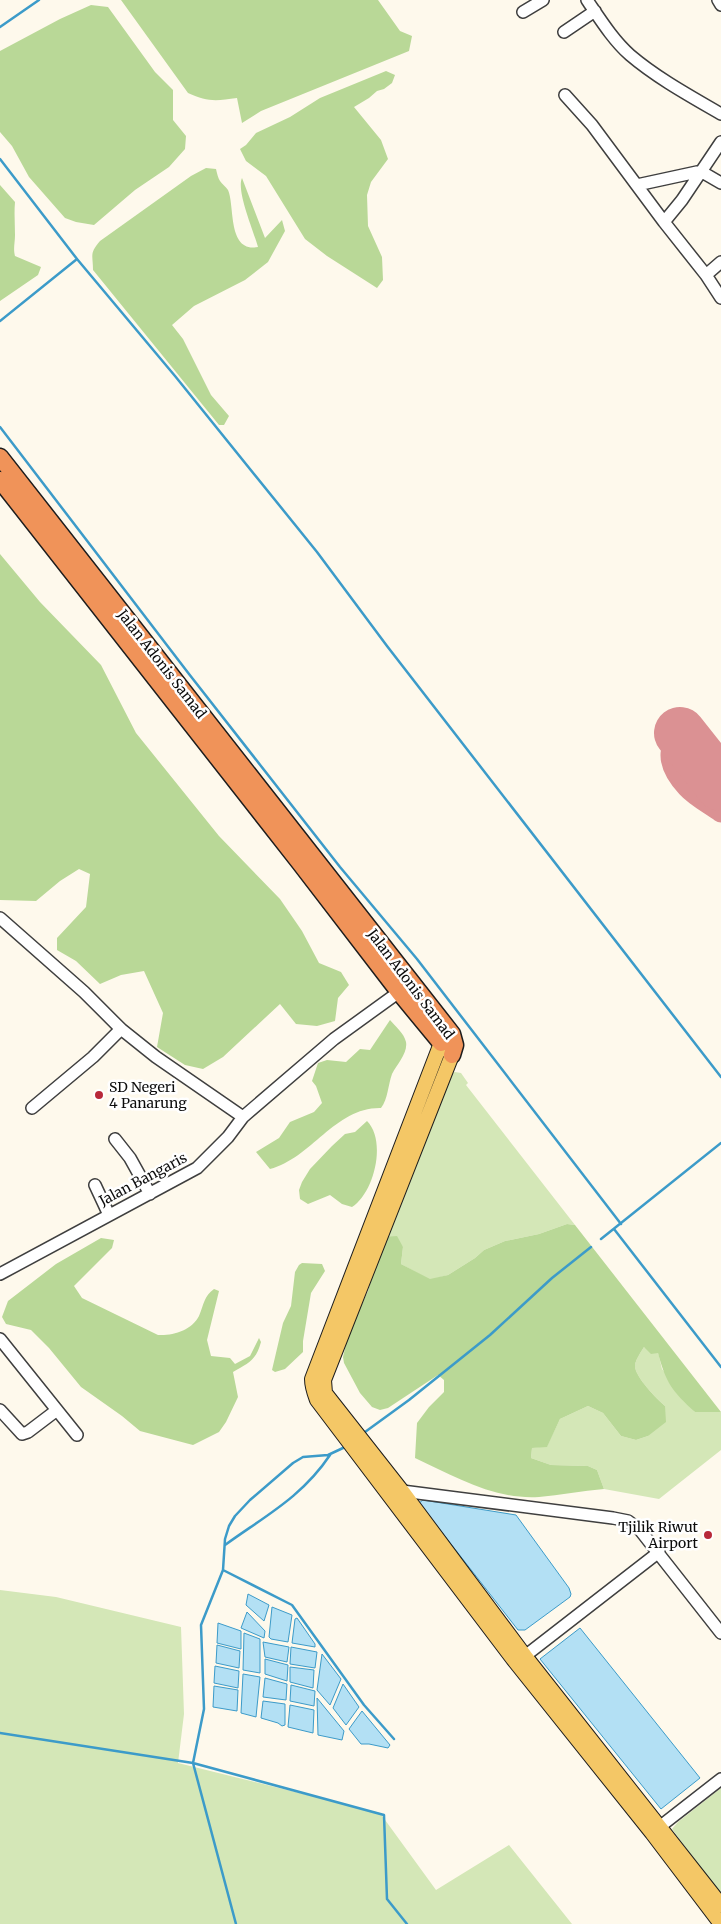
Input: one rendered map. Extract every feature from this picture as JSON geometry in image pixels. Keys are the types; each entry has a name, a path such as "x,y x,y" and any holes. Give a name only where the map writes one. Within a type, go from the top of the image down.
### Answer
{"highway":[{"name":"Jalan Adonis Samad","path":"0,457 306,859 399,992 441,1043"},
{"name":"Jalan Adonis Samad","path":"0,480 306,859 452,1034 455,1045 452,1055"}],"main road":[{"name":"Jalan Adonis Samad","path":"441,1043 452,1055"},
{"path":"353,1437 317,1400 312,1386 312,1379 441,1043"},
{"path":"452,1055 324,1380 325,1393 362,1450 525,1656 656,1830 721,1924"},
{"path":"397,1495 513,1659 721,1905"}],"street":[{"path":"523,12 543,0"},
{"path":"718,0 721,5"},
{"path":"564,32 590,3 614,38 630,55 675,86 721,114"},
{"path":"565,95 592,125 719,292"},
{"path":"664,222 702,172 721,142"},
{"path":"637,185 702,172 721,183"},
{"path":"706,275 721,262"},
{"path":"0,918 84,992 121,1029 156,1057 243,1117"},
{"name":"Jalan Bangaris","path":"0,1274 202,1164 228,1137 243,1117 334,1039 399,992"},
{"path":"32,1108 93,1057 121,1029"},
{"path":"115,1139 130,1158 150,1194"},
{"path":"95,1185 109,1215"},
{"path":"0,1340 77,1435"},
{"path":"0,1410 22,1434 28,1432 57,1410"},
{"path":"397,1495 628,1521 640,1530 659,1552 721,1633"},
{"path":"525,1656 659,1552"},
{"path":"656,1830 721,1779"}],"green space":[{"path":"121,0 378,0 400,31 412,36 409,51 261,111 242,123 237,98 212,100 188,93"},
{"path":"91,5 108,7 155,72 173,90 173,120 186,136 185,149 169,167 135,190 94,225 65,218 29,177 12,146 0,132 0,51"},
{"path":"386,71 395,75 392,83 354,107 381,140 388,159 371,182 367,195 368,226 382,257 383,280 377,288 327,256 305,239 266,176 246,161 240,149 256,133 290,117 320,98"},
{"path":"206,168 216,169 219,180 228,190 234,226 241,243 248,247 258,247 243,202 241,192 242,178 265,238 282,220 285,231 268,262 245,280 194,306 172,325 183,339 211,395 229,416 224,425 219,425 93,270 92,258 93,252 100,241 191,176"},
{"path":"0,185 15,202 15,256 41,267 38,275 0,301"},
{"path":"0,554 40,602 101,665 136,733 219,836 280,899 302,931 319,963 341,972 349,985 338,998 335,1021 317,1026 296,1024 280,1004 223,1057 203,1069 185,1065 157,1047 163,1013 144,971 121,975 100,984 76,961 57,950 57,938 86,907 90,874 79,869 60,881 36,901 0,900"},
{"path":"390,1020 403,1036 406,1046 404,1054 392,1074 387,1096 381,1108 365,1110 350,1116 337,1124 299,1155 270,1169 256,1152 279,1138 290,1122 314,1112 322,1103 316,1086 312,1081 318,1063 327,1060 346,1062 360,1049 370,1050"},
{"path":"455,1072 461,1073 468,1083 466,1085 575,1225 567,1224 539,1234 505,1241 484,1250 448,1275 430,1280 401,1264 403,1247 384,1237 450,1074"},
{"path":"367,1121 373,1130 377,1153 372,1179 360,1200 352,1207 342,1204 330,1195 308,1204 300,1199 299,1190 310,1169 345,1134 355,1132"},
{"path":"567,1224 575,1225 721,1412 695,1412 671,1386 658,1353 651,1354 644,1347 636,1360 636,1370 647,1387 665,1406 666,1422 648,1436 636,1440 621,1436 603,1413 588,1406 560,1419 547,1447 532,1448 531,1458 551,1465 588,1466 597,1470 604,1489 539,1497 506,1495 460,1479 415,1458 417,1423 444,1392 444,1380 438,1375 388,1408 380,1410 372,1407 360,1393 344,1363 343,1357 349,1332 368,1291 384,1237 397,1236 403,1247 401,1264 430,1279 448,1275 484,1250 505,1241 539,1234"},
{"path":"101,1238 114,1240 112,1248 74,1286 82,1298 158,1335 164,1335 182,1331 192,1325 199,1316 206,1297 214,1289 219,1291 207,1340 211,1356 230,1358 235,1364 250,1356 259,1338 261,1342 254,1357 247,1364 233,1372 238,1397 219,1432 193,1445 140,1431 81,1387 49,1348 31,1330 6,1324 2,1317 8,1301 56,1264"},
{"path":"302,1263 322,1264 325,1271 311,1293 303,1352 285,1369 275,1372 272,1370 283,1323 291,1306 295,1272"},
{"path":"644,1347 658,1352 662,1369 695,1412 721,1412 721,1450 659,1499 604,1489 597,1470 588,1466 551,1465 531,1458 532,1448 547,1446 560,1419 588,1406 603,1413 621,1436 636,1440 648,1436 665,1406 647,1387 636,1370 636,1360"},
{"path":"0,1590 56,1597 181,1627 184,1714 178,1763 380,1813 436,1890 509,1845 572,1924 0,1924"},
{"path":"721,1788 721,1895 672,1829 678,1822"}],"water":[{"path":"423,1500 516,1515 569,1588 570,1597 525,1630 518,1630 419,1503"},
{"path":"248,1594 269,1605 264,1621 246,1605"},
{"path":"272,1607 292,1615 288,1642 269,1637"},
{"path":"247,1612 265,1631 264,1638 241,1628"},
{"path":"297,1618 315,1644 315,1647 292,1643 295,1619"},
{"path":"218,1623 241,1631 241,1649 217,1643"},
{"path":"580,1628 700,1778 661,1809 540,1659"},
{"path":"244,1633 260,1639 260,1673 243,1670"},
{"path":"263,1642 289,1647 287,1662 265,1657"},
{"path":"217,1645 240,1651 239,1668 216,1663"},
{"path":"291,1647 317,1652 315,1668 290,1664"},
{"path":"322,1654 341,1679 330,1705 317,1690"},
{"path":"265,1659 288,1665 287,1681 265,1674"},
{"path":"215,1666 239,1671 238,1688 214,1683"},
{"path":"290,1667 314,1670 313,1688 290,1682"},
{"path":"243,1674 260,1677 256,1717 241,1713"},
{"path":"265,1678 287,1684 286,1700 263,1697"},
{"path":"343,1684 359,1707 346,1725 333,1708"},
{"path":"291,1685 315,1691 314,1706 290,1701"},
{"path":"214,1686 238,1690 237,1711 213,1707"},
{"path":"317,1698 344,1731 342,1740 318,1735"},
{"path":"263,1701 285,1704 285,1725 282,1726 261,1718"},
{"path":"290,1705 314,1710 313,1733 288,1727"},
{"path":"362,1711 390,1745 388,1748 361,1744 349,1729"}],"waterway":[{"path":"0,27 39,0"},
{"path":"0,159 77,259"},
{"path":"0,321 77,259 175,376 317,552 387,646 721,1077"},
{"path":"0,427 189,674 340,867 417,959 621,1224"},
{"path":"601,1239 721,1143"},
{"path":"614,1229 721,1367"},
{"path":"365,1432 409,1400 490,1335 552,1278 591,1247"},
{"path":"236,1924 193,1763 204,1709 201,1625 223,1570 225,1539 229,1526 235,1516 250,1500 293,1463 303,1457 328,1455 343,1448"},
{"path":"225,1545 295,1494 319,1470 330,1455"},
{"path":"223,1570 292,1605 364,1705 394,1739"},
{"path":"0,1733 193,1763 384,1815 387,1899 407,1924"}],"taxiway":[{"path":"712,774 711,755 705,743 695,737 684,737 675,743 671,753 674,768 691,791 721,812"}],"runway":[{"path":"680,733 721,785"}],"place":[{"name":"SD Negeri 4 Panarung","path":"99,1095"},
{"name":"Tjilik Riwut Airport","path":"708,1535"}]}
